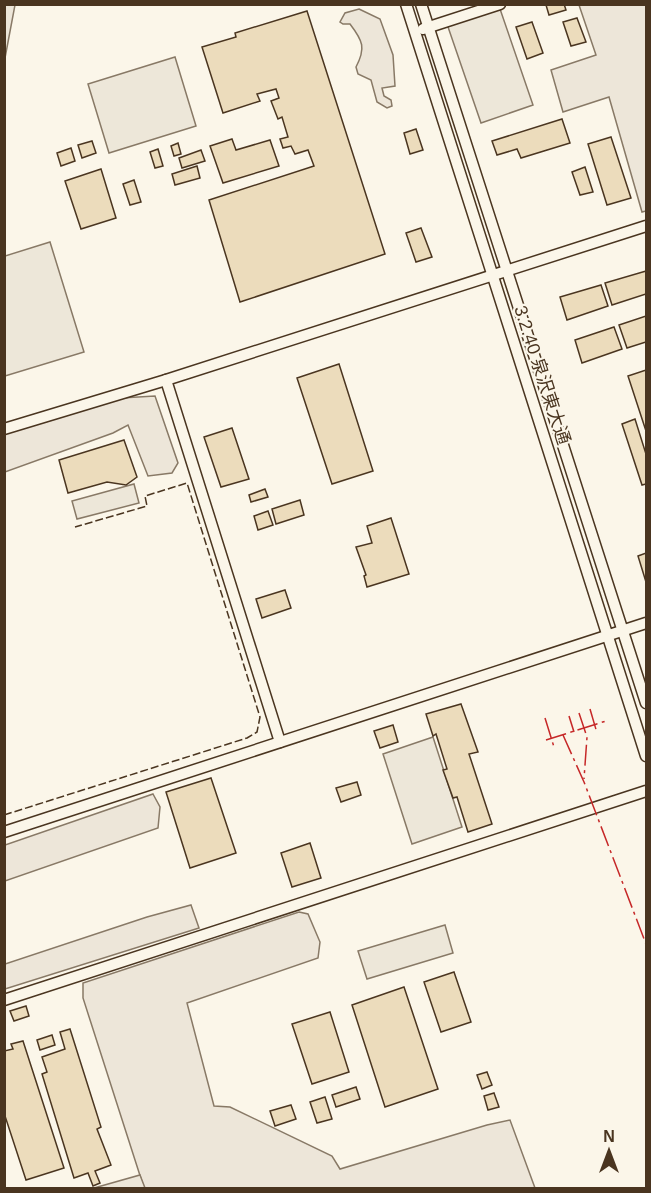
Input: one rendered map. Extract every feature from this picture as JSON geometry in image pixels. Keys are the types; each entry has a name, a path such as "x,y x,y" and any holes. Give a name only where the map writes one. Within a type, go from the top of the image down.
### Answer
{"street":[{"name":"3.2.40 泉沢東大通","path":"406,4 646,756"},
{"name":"3.2.40 泉沢東大通","path":"421,4 646,703"},
{"path":"414,33 500,4"},
{"path":"4,429 166,380 646,226"},
{"path":"166,380 280,742"},
{"path":"4,832 646,623"},
{"path":"4,1000 646,792"}],"shaded area":[{"path":"4,5 15,5 5,58"},
{"path":"579,5 646,5 646,211 642,212 609,97 563,112 551,70 596,55"},
{"path":"499,6 533,105 481,123 447,24"},
{"path":"359,9 380,19 393,55 395,86 382,88 384,96 391,100 392,106 387,108 377,102 371,80 358,74 356,67 362,45 358,35 350,24 340,22 345,13"},
{"path":"175,57 196,126 109,153 88,84"},
{"path":"50,242 84,352 5,376 5,256"},
{"path":"155,396 178,463 172,473 148,476 128,425 113,433 5,472 4,434 121,398"},
{"path":"134,484 139,503 77,519 72,501"},
{"path":"433,737 462,827 412,844 383,754"},
{"path":"153,794 160,807 158,828 5,881 5,845"},
{"path":"191,905 199,928 5,989 5,964 147,917"},
{"path":"299,912 308,914 320,942 318,958 187,1003 214,1106 230,1107 332,1156 340,1169 510,1120 535,1188 144,1188 83,998 83,983"},
{"path":"445,925 453,953 367,979 358,951"},
{"path":"140,1175 145,1188 94,1188"}],"building":[{"path":"564,4 566,10 549,15 546,5"},
{"path":"307,11 385,254 240,302 209,200 314,166 308,150 295,154 291,146 283,148 280,139 288,137 282,117 278,119 271,101 279,98 276,89 257,94 260,101 223,113 202,47 236,37 235,33"},
{"path":"577,18 586,42 571,46 563,22"},
{"path":"532,22 543,53 527,59 516,27"},
{"path":"562,119 570,143 521,158 517,149 497,155 492,141"},
{"path":"416,129 423,150 410,154 404,133"},
{"path":"611,137 631,198 607,205 588,144"},
{"path":"232,139 236,150 270,140 279,166 223,183 210,146"},
{"path":"92,141 96,153 82,158 78,145"},
{"path":"178,143 181,154 174,156 171,146"},
{"path":"71,148 75,161 61,166 57,153"},
{"path":"158,149 163,166 155,168 150,152"},
{"path":"201,150 205,161 182,168 179,158"},
{"path":"197,166 200,178 175,185 172,174"},
{"path":"585,167 593,192 580,195 572,172"},
{"path":"101,169 116,218 81,229 65,181"},
{"path":"134,180 141,202 130,205 123,184"},
{"path":"421,228 432,257 416,262 406,233"},
{"path":"646,271 646,294 612,305 605,283"},
{"path":"601,285 608,306 567,320 560,297"},
{"path":"646,316 646,342 627,348 619,325"},
{"path":"614,327 622,349 582,363 575,340"},
{"path":"339,364 373,471 332,484 297,378"},
{"path":"646,370 646,431 628,376"},
{"path":"635,419 646,454 646,484 642,485 622,424"},
{"path":"232,428 249,479 221,487 204,437"},
{"path":"124,440 137,477 126,485 107,482 68,493 59,460"},
{"path":"265,489 268,497 251,502 249,495"},
{"path":"300,500 304,515 276,524 272,509"},
{"path":"268,511 273,525 258,530 254,516"},
{"path":"391,518 409,574 367,587 364,576 366,575 356,547 372,543 367,526"},
{"path":"646,553 646,582 638,556"},
{"path":"285,590 291,608 262,618 256,599"},
{"path":"461,704 478,752 469,754 492,824 468,832 457,797 453,798 443,770 447,769 436,734 433,736 426,714"},
{"path":"393,725 398,742 380,748 374,731"},
{"path":"211,778 236,853 190,868 166,792"},
{"path":"357,782 361,795 341,802 336,788"},
{"path":"310,843 321,878 292,887 281,853"},
{"path":"454,972 471,1022 441,1032 424,982"},
{"path":"404,987 438,1089 385,1107 352,1005"},
{"path":"26,1006 29,1016 14,1021 10,1011"},
{"path":"330,1012 349,1072 312,1084 292,1024"},
{"path":"70,1029 101,1127 97,1129 111,1165 95,1171 100,1183 93,1186 88,1173 74,1178 42,1074 47,1072 42,1057 65,1049 60,1032"},
{"path":"52,1035 55,1045 40,1050 37,1040"},
{"path":"23,1041 64,1168 26,1180 4,1113 4,1051 13,1049 11,1044"},
{"path":"487,1072 492,1085 482,1089 477,1075"},
{"path":"356,1087 360,1099 336,1107 332,1095"},
{"path":"494,1093 499,1107 488,1110 484,1096"},
{"path":"325,1097 332,1119 317,1123 310,1102"},
{"path":"291,1105 296,1119 275,1126 270,1111"}],"fence":[{"path":"4,815 247,738 257,732 260,717 187,483 145,496 147,506 75,527"}],"power":[{"path":"590,709 597,733"},
{"path":"579,713 587,737 584,779"},
{"path":"569,716 574,732"},
{"path":"545,718 554,747"},
{"path":"546,740 606,721"},
{"path":"563,735 584,782 646,944"}]}
